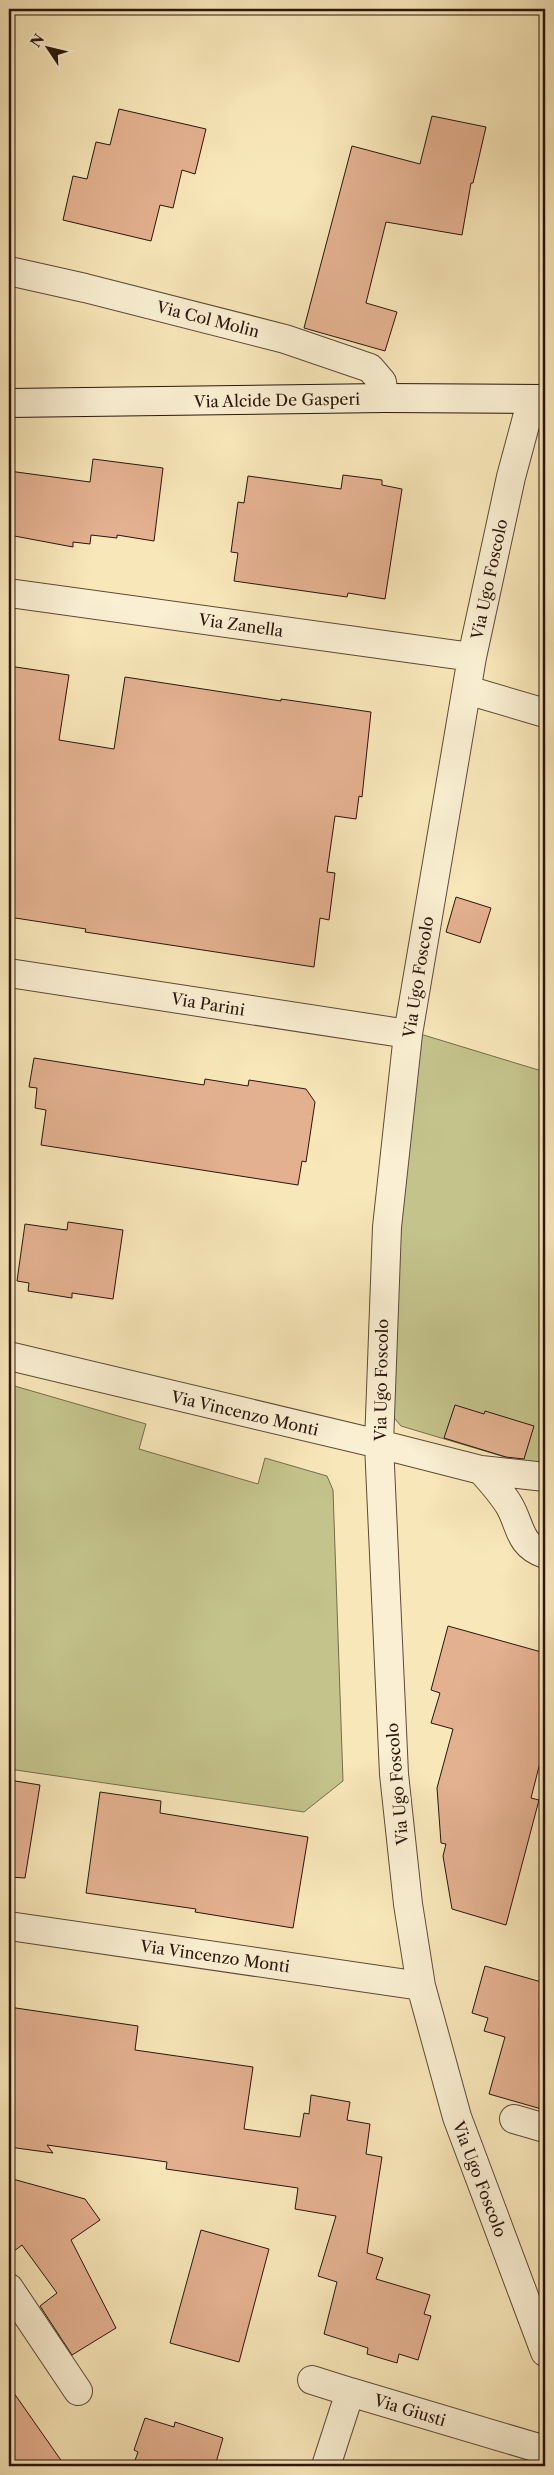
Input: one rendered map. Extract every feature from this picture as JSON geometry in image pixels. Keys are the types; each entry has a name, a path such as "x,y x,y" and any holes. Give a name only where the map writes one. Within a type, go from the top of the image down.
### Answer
{"street":[{"name":"Via Col Molin","path":"9,271 85,288 285,339 370,368 382,382 384,398"},
{"name":"Via Alcide De Gasperi","path":"9,403 384,398 539,399"},
{"name":"Via Ugo Foscolo","path":"539,399 511,478 472,657 408,1034 387,1227 379,1444 394,1774 408,1904 421,1986 457,2117 545,2352"},
{"name":"Via Zanella","path":"9,593 472,657"},
{"path":"467,690 545,712"},
{"name":"Via Parini","path":"9,973 408,1034"},
{"name":"Via Vincenzo Monti","path":"9,1356 481,1470 545,1477"},
{"path":"481,1470 505,1498 516,1519 520,1535 526,1542 545,1554"},
{"path":"516,1519 521,1506 536,1485 545,1482"},
{"name":"Via Vincenzo Monti","path":"9,1926 421,1986"},
{"path":"514,2119 545,2128"},
{"path":"9,2288 78,2391"},
{"name":"Via Giusti","path":"312,2380 545,2450"},
{"path":"326,2466 350,2392"}],"shaded area":[{"path":"417,1033 545,1072 545,1469 401,1426 389,1412 387,1304"},
{"path":"11,1385 146,1424 139,1449 258,1484 265,1458 327,1476 333,1490 343,1781 304,1812 9,1769 9,1390"}],"building":[{"path":"119,109 206,129 195,174 182,170 173,208 160,205 151,241 63,220 73,176 87,179 96,142 110,145"},
{"path":"432,116 486,127 473,183 471,183 462,235 386,222 366,303 397,312 385,351 304,328 352,146 420,164"},
{"path":"93,459 163,468 154,541 117,535 117,538 91,535 90,544 73,542 73,547 9,535 9,471 90,482"},
{"path":"343,475 382,480 382,485 402,489 385,599 348,593 347,597 234,581 238,553 231,552 238,502 244,503 248,476 341,489"},
{"path":"9,666 69,675 59,740 114,749 125,677 281,701 281,699 371,712 362,797 359,796 356,819 335,816 327,872 335,873 329,920 320,918 314,967 85,932 86,929 9,917"},
{"path":"456,897 491,908 480,943 446,932"},
{"path":"34,1058 204,1085 205,1079 248,1086 249,1080 306,1089 315,1102 306,1162 302,1161 298,1185 41,1145 46,1110 35,1108 37,1088 29,1087"},
{"path":"68,1222 123,1230 113,1299 72,1293 72,1298 28,1291 29,1283 17,1281 25,1224 67,1230"},
{"path":"455,1405 484,1414 485,1411 534,1426 524,1459 506,1457 444,1438"},
{"path":"448,1626 545,1653 545,1743 531,1798 539,1800 506,1925 452,1909 443,1856 446,1844 441,1843 437,1788 453,1729 431,1723 440,1693 431,1690"},
{"path":"9,1780 40,1785 25,1878 9,1877"},
{"path":"100,1792 161,1801 160,1813 308,1837 293,1928 195,1912 196,1909 86,1893"},
{"path":"485,1966 545,1983 545,2110 489,2094 505,2037 484,2031 488,2018 472,2013"},
{"path":"9,2007 138,2026 135,2050 253,2067 244,2129 300,2137 304,2113 309,2114 311,2095 350,2102 347,2120 370,2124 366,2154 382,2157 367,2253 383,2258 376,2279 430,2295 424,2314 431,2316 418,2360 399,2354 397,2363 367,2354 368,2348 324,2334 337,2282 318,2276 336,2216 295,2209 298,2188 166,2169 167,2162 47,2145 53,2153 9,2147"},
{"path":"9,2178 85,2199 100,2220 71,2240 116,2328 72,2355 40,2306 57,2293 22,2245 9,2255"},
{"path":"201,2230 269,2249 239,2362 170,2343"},
{"path":"9,2386 65,2466 9,2466"},
{"path":"145,2418 174,2427 175,2422 223,2438 215,2466 133,2466 138,2452 134,2450"}]}
